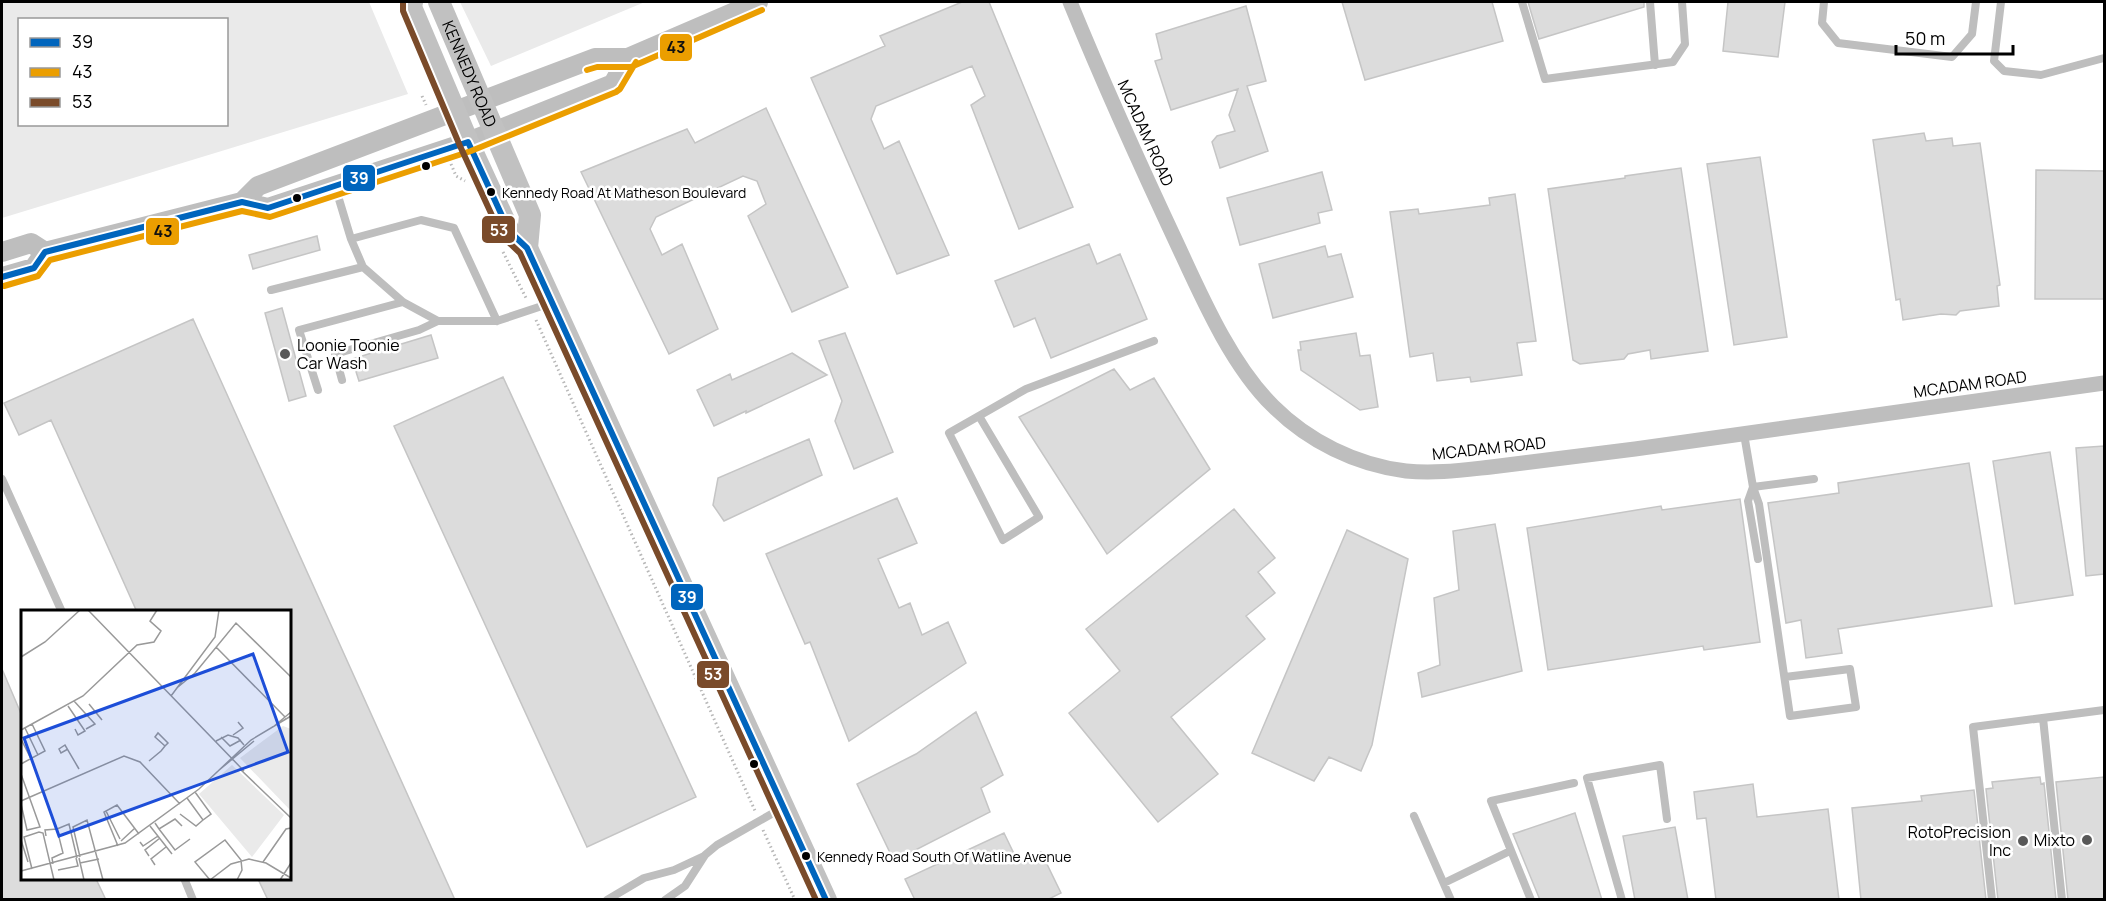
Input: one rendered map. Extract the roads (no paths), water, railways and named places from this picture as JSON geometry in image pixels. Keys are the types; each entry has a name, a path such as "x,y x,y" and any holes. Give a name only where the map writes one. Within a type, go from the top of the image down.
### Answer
{"main road":[{"name":"KENNEDY ROAD","path":"412,2 411,7 468,142 509,231 527,248"},
{"name":"KENNEDY ROAD","path":"439,2 530,215 527,248 542,307 784,807 825,900"}],"street":[{"path":"242,202 258,186 595,58 628,58 758,2"},
{"name":"MCADAM ROAD","path":"1070,2 1122,126 1193,278 1235,358 1252,383 1294,425 1346,455 1374,465 1402,471 1432,473 1552,460 2104,383"},
{"path":"2,277 34,268 45,252 242,202 268,208 468,142 613,84 628,58"},
{"path":"2,252 31,243 45,252"}],"lane":[{"path":"1522,2 1545,79 1673,62 1684,44 1682,2"},
{"path":"1650,2 1655,65"},
{"path":"1824,2 1822,23 1838,43 1952,57 1972,34 1976,2"},
{"path":"2001,2 1994,61 2004,71 2041,75 2104,58"},
{"path":"334,186 351,239 363,267 403,302 438,321"},
{"path":"351,239 421,220 454,228 497,321"},
{"path":"271,290 363,267"},
{"path":"318,390 299,330 403,302"},
{"path":"342,380 335,354 419,330 438,321 497,321 542,307"},
{"path":"979,416 1039,517 1003,540 949,433 1026,389 1154,341"},
{"path":"1744,434 1753,487 1759,504 1790,716 1856,707 1850,669 1785,677"},
{"path":"2,479 61,610"},
{"path":"1753,487 1814,479"},
{"path":"1753,487 1748,501 1758,559"},
{"path":"1992,900 1973,728 2104,710"},
{"path":"2043,718 2062,900"},
{"path":"1622,900 1587,778 1660,765 1667,819"},
{"path":"1531,900 1491,801 1574,783"},
{"path":"607,900 644,878 674,870 705,855 717,845 784,807"},
{"path":"1414,816 1450,900"},
{"path":"1444,883 1510,851"},
{"path":"665,900 685,886 705,855"},
{"path":"184,880 193,900"}],"place":[{"name":"Kennedy Road At Matheson Boulevard","path":"491,192"},
{"name":"Loonie Toonie Car Wash","path":"285,354"},
{"name":"Mixto","path":"2087,840"},
{"name":"RotoPrecision Inc","path":"2023,841"},
{"name":"Kennedy Road South Of Watline Avenue","path":"806,856"}]}
